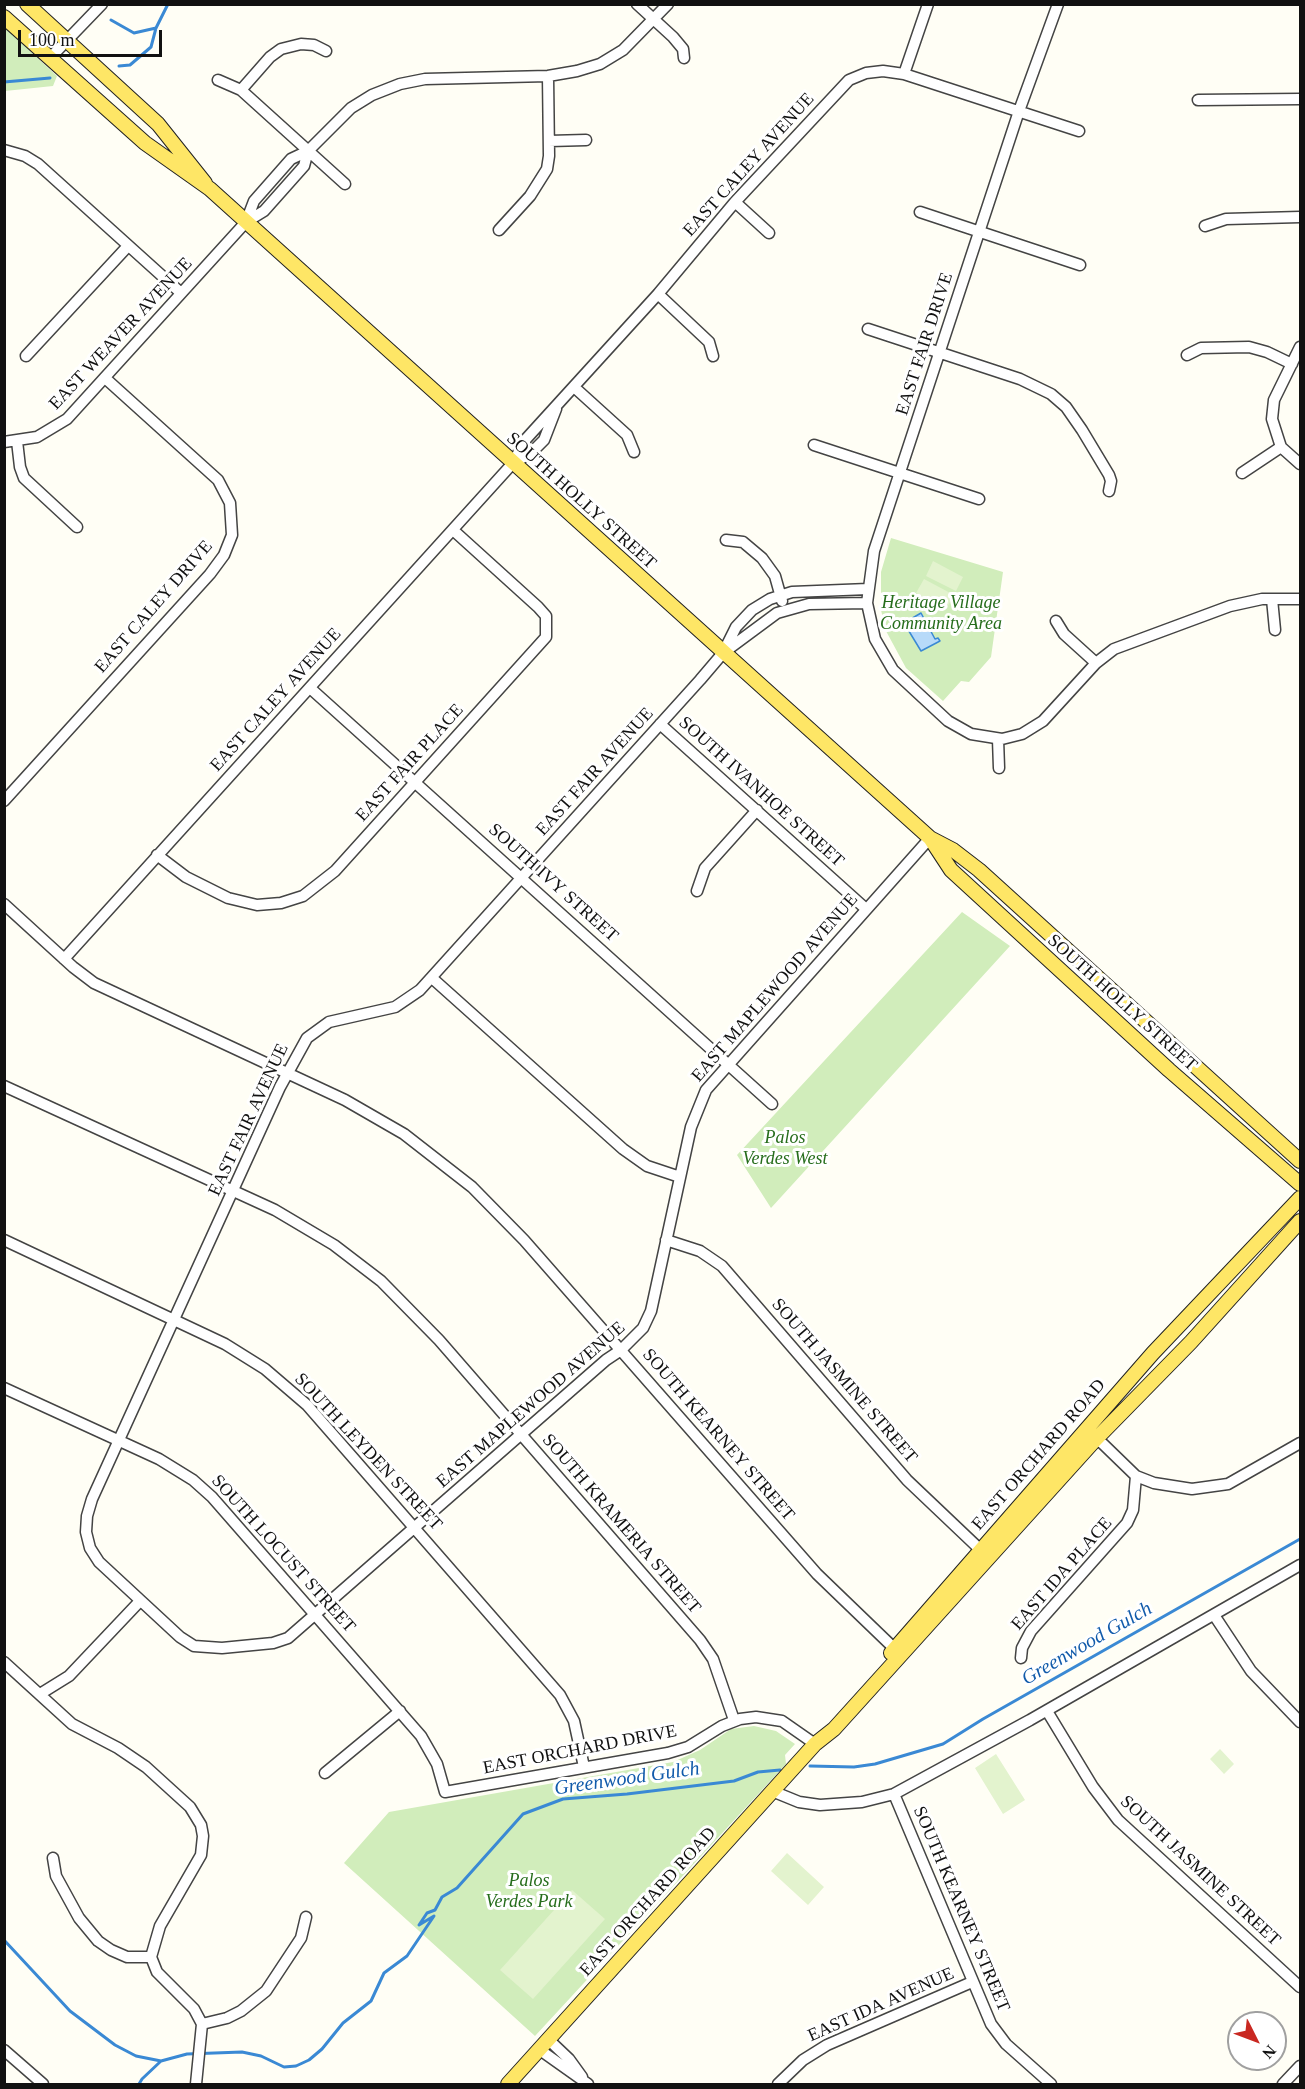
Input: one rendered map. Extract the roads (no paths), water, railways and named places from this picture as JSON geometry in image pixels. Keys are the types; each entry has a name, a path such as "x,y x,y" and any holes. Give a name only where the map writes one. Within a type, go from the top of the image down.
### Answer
{"main road":[{"name":"SOUTH HOLLY STREET","path":"27,4 158,124 210,189"},
{"name":"SOUTH HOLLY STREET","path":"4,17 145,143 210,189 930,838 960,855 979,870 1300,1161"},
{"name":"SOUTH HOLLY STREET","path":"930,838 951,870 1169,1070 1300,1184"},
{"name":"EAST ORCHARD ROAD","path":"508,2085 815,1744 834,1729 898,1652 1089,1435 1182,1322 1300,1198"},
{"name":"EAST ORCHARD ROAD","path":"1089,1435 1191,1342 1300,1221"}],"street":[{"path":"50,58 102,4"},
{"path":"637,4 680,44 684,58"},
{"name":"EAST WEAVER AVENUE","path":"4,442 37,437 60,424 105,378 246,222 254,201 291,159 308,151 351,108 372,95 400,84 424,79 548,76 577,71 611,58 635,40 668,4"},
{"path":"904,74 928,4"},
{"name":"EAST FAIR DRIVE","path":"998,739 981,737 957,728 902,679 880,650 872,629 867,603 868,589 874,551 1018,111 1058,4"},
{"path":"241,90 270,57 281,49 301,44 314,45 326,51"},
{"name":"EAST CALEY AVENUE","path":"64,959 513,463 526,439 658,294 735,202 849,80 866,73 883,71 904,74 1018,111"},
{"path":"498,230 541,182 547,169 548,76"},
{"path":"218,80 228,82 241,90 345,184"},
{"path":"1198,100 1300,99"},
{"path":"1018,111 1079,131"},
{"path":"549,141 586,140"},
{"path":"4,150 25,156 38,164 181,293"},
{"path":"735,202 769,233"},
{"path":"920,212 1080,265"},
{"path":"1205,226 1226,219 1300,218"},
{"path":"26,357 128,246"},
{"path":"658,294 709,342 713,356"},
{"path":"868,329 1030,382 1059,400 1074,417 1109,475 1111,480 1109,491"},
{"path":"1187,355 1201,348 1249,347 1292,364"},
{"path":"1300,347 1278,390 1272,410 1275,434 1281,447 1300,464"},
{"name":"EAST CALEY DRIVE","path":"4,801 210,574 224,555 232,535 230,503 218,480 105,378"},
{"path":"574,387 627,435 634,452"},
{"path":"17,441 20,467 24,478 77,527"},
{"path":"814,445 979,499"},
{"path":"1242,473 1281,447"},
{"name":"EAST FAIR PLACE","path":"157,855 186,877 228,898 257,904 291,900 324,882 546,637 548,625 546,616 453,530"},
{"path":"726,540 743,542 762,558 775,576 785,610"},
{"name":"EAST FAIR AVENUE","path":"723,653 743,619 761,604 780,595 806,590 868,589"},
{"path":"1272,599 1275,630"},
{"path":"999,768 998,739 1022,734 1043,721 1096,663 1125,644 1230,606 1272,599 1300,599"},
{"name":"EAST FAIR AVENUE","path":"140,1600 99,1562 90,1548 86,1532 88,1510 300,1047 322,1026 346,1016 395,1007 411,998 432,978 723,653 769,617 785,610 809,604 867,603"},
{"path":"1056,621 1064,634 1096,663"},
{"name":"SOUTH IVY STREET","path":"310,688 772,1104"},
{"name":"SOUTH IVANHOE STREET","path":"660,724 866,909"},
{"path":"697,891 705,868 757,810"},
{"name":"EAST MAPLEWOOD AVENUE","path":"140,1600 180,1637 202,1648 281,1641 296,1633 606,1360 621,1350 643,1328 651,1311 691,1127 699,1102 728,1063 930,838"},
{"name":"SOUTH KEARNEY STREET","path":"4,904 94,983 287,1072 379,1119 448,1167 499,1212 818,1574 898,1652"},
{"path":"432,978 623,1149 647,1166 680,1178"},
{"name":"SOUTH KRAMERIA STREET","path":"4,1086 234,1191 317,1234 381,1281 415,1313 705,1647 716,1666 734,1720"},
{"name":"SOUTH LEYDEN STREET","path":"4,1240 174,1319 243,1354 281,1381 307,1404 566,1703 578,1731 585,1767"},
{"name":"SOUTH JASMINE STREET","path":"666,1240 699,1251 731,1275 907,1480 984,1553"},
{"name":"SOUTH LOCUST STREET","path":"4,1388 175,1468 205,1491 400,1711 430,1750 445,1792"},
{"path":"1089,1435 1103,1444 1136,1476 1154,1483 1192,1489 1217,1486 1236,1480 1300,1443"},
{"name":"EAST IDA PLACE","path":"1020,1658 1031,1630 1127,1523 1133,1510 1136,1476"},
{"path":"772,1791 799,1802 820,1805 856,1803 894,1794 1047,1711 1300,1565"},
{"path":"40,1694 69,1676 140,1600"},
{"path":"1214,1615 1251,1671 1300,1722"},
{"path":"4,1662 72,1724 118,1748 146,1767 190,1807 201,1825 203,1836 201,1855 160,1926 151,1957 158,1972 194,2009 202,2024 196,2085"},
{"path":"325,1773 400,1711"},
{"name":"SOUTH JASMINE STREET","path":"1047,1711 1093,1787 1118,1820 1300,1987"},
{"name":"EAST ORCHARD DRIVE","path":"445,1792 679,1751 734,1720 756,1717 782,1721 815,1744"},
{"name":"SOUTH KEARNEY STREET","path":"894,1794 972,1982 997,2034 1044,2082"},
{"path":"53,1858 56,1876 79,1918 93,1936 111,1950 127,1957 151,1957"},
{"path":"202,2024 241,2012 266,1990 301,1938 306,1917"},
{"name":"EAST IDA AVENUE","path":"778,2085 803,2060 827,2045 972,1982"},
{"path":"544,2045 568,2059 586,2084"},
{"path":"4,2050 44,2085"},
{"path":"1283,2085 1300,2066"}],"water":[{"path":"921,613 935,639 938,638 940,641 921,651 904,623"}],"waterway":[{"path":"119,66 130,65 151,47 156,28 168,4"},
{"path":"111,20 134,33 156,28"},
{"path":"4,82 50,78"},
{"name":"Greenwood Gulch","path":"810,1766 854,1767 875,1764 943,1744 1300,1539"},
{"name":"Greenwood Gulch","path":"139,2084 161,2061 187,2054 242,2052 261,2056 284,2067 296,2066 309,2060 322,2049 343,2023 371,2001 384,1973 407,1956 434,1916 419,1925 427,1913 435,1910 442,1897 457,1888 523,1814 563,1799 734,1781 758,1772 780,1770"},
{"path":"4,1940 70,2011 115,2045 136,2056 161,2061"}],"park label":[{"name":"Heritage Village Community Area","path":"941,613"},
{"name":"Palos Verdes West","path":"785,1148"},
{"name":"Palos Verdes Park","path":"529,1891"}]}
